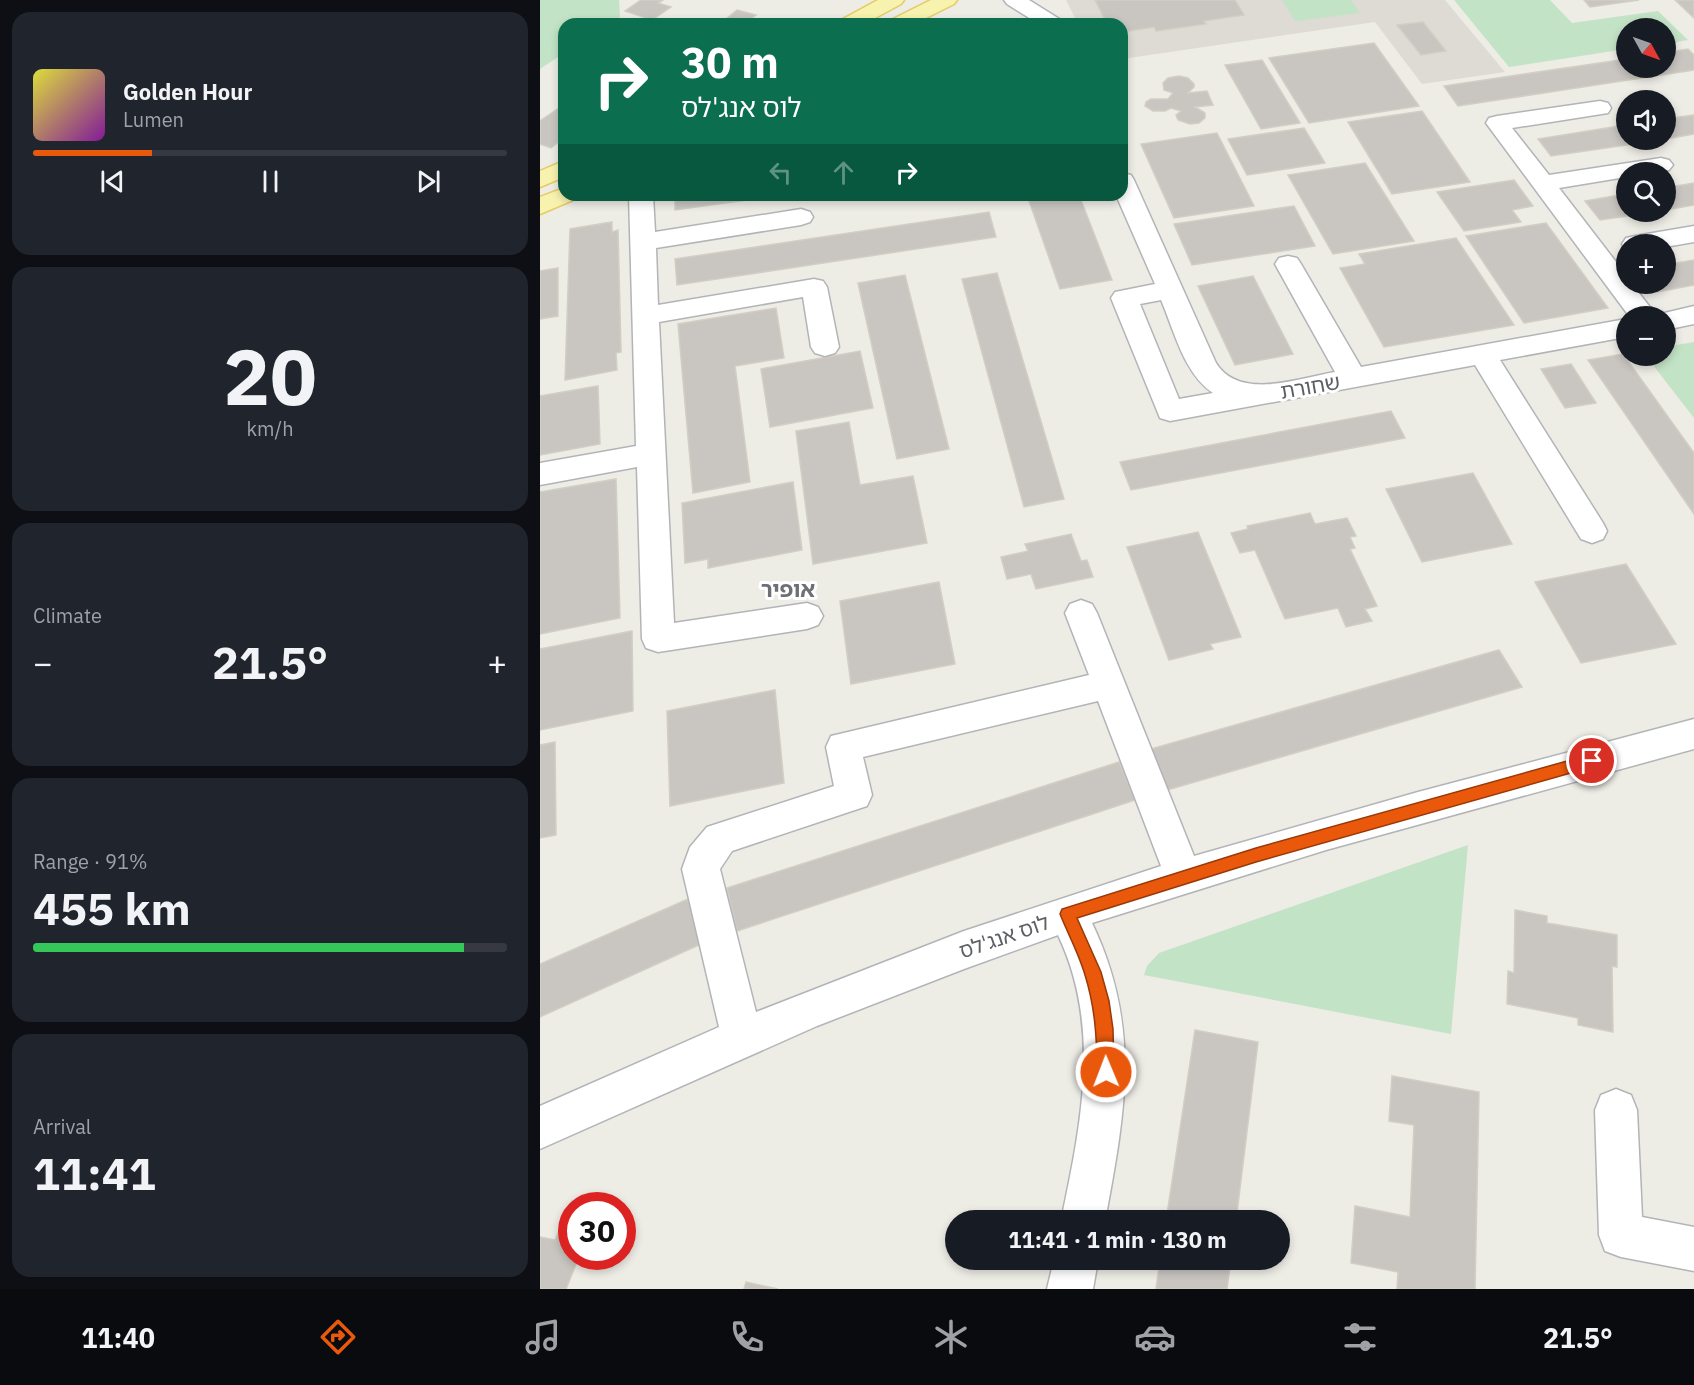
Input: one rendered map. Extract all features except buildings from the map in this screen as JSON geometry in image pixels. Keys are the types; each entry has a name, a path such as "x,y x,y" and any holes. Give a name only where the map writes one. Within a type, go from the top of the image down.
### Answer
{"main road":[{"path":"860,18 894,0"},
{"path":"910,18 947,0"},
{"path":"540,180 558,171"},
{"path":"540,207 558,198"}],"street":[{"path":"1014,0 1044,18"},
{"path":"1042,0 1051,18"},
{"path":"1600,108 1497,123 1635,306"},
{"path":"1543,183 1616,172"},
{"name":"שחורת","path":"1128,194 1202,363 1211,379 1234,392 1265,394 1616,330"},
{"path":"640,201 658,639 807,616"},
{"path":"642,242 801,218"},
{"path":"1676,237 1694,234"},
{"path":"1594,252 1616,248"},
{"path":"1288,264 1353,378"},
{"path":"645,316 814,287 825,348"},
{"path":"1169,290 1124,298 1170,411 1265,394"},
{"path":"1676,319 1694,315"},
{"path":"1482,354 1592,531"},
{"path":"540,474 651,454"},
{"path":"1081,613 1184,876"},
{"path":"742,1037 701,869 703,859 720,839 854,795 843,747 1108,685"},
{"name":"לוס אנג'לס","path":"540,1128 742,1037 882,980 1068,914 1184,876 1510,783 1694,734"},
{"path":"1068,914 1093,972 1101,1001 1107,1058 1103,1114 1085,1210"},
{"path":"1616,1110 1621,1235 1694,1250"},
{"path":"1070,1289 1074,1270"}],"shaded area":[{"path":"1066,0 1445,0 1505,72 1422,84 1375,22 1128,58 1128,18 1075,18"}],"green space":[{"path":"540,0 619,0 618,18 558,18 558,57 540,69"},
{"path":"1282,0 1351,0 1360,13 1295,21"},
{"path":"1454,0 1550,0 1572,23 1658,11 1665,18 1616,18 1616,51 1509,67"},
{"path":"1676,28 1688,40 1676,42"},
{"path":"1694,342 1694,418 1654,366 1676,366 1676,345"},
{"path":"1468,845 1451,1034 1144,975 1147,966 1159,953"}],"district":[{"name":"אופיר","path":"788,588"}],"route":[{"path":"1106,1072 1105,1029 1101,1001 1093,972 1068,914 1151,886 1256,855 1592,761"}]}
